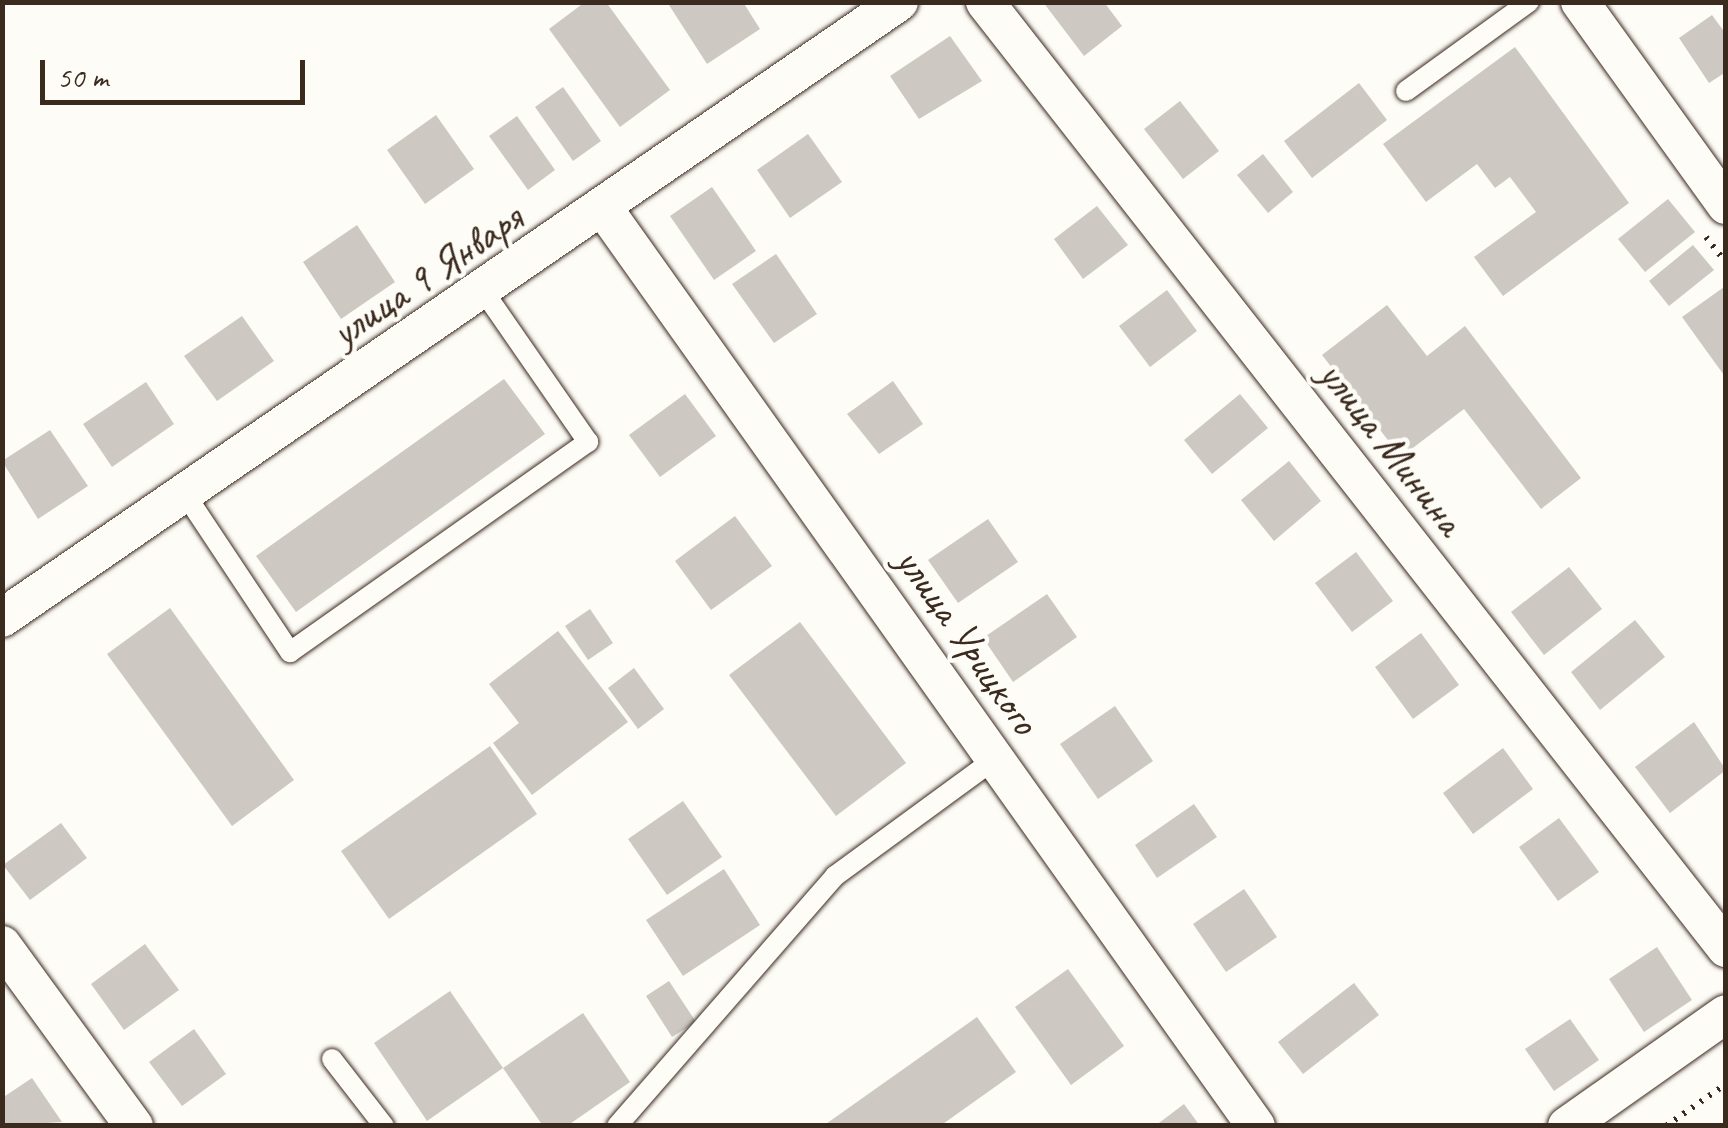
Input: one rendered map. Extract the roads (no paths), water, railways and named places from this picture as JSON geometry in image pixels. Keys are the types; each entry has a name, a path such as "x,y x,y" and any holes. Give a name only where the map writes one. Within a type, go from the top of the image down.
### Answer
{"street":[{"name":"улица 9 Января","path":"2,618 484,292 899,2"},
{"name":"улица Минина","path":"985,2 1726,948"},
{"path":"1580,2 1726,205"},
{"name":"улица Урицкого","path":"604,209 1256,1126"},
{"path":"2,944 134,1126"},
{"path":"1567,1126 1726,1014"}],"lane":[{"path":"1406,91 1529,2"},
{"path":"186,494 290,652 588,442 484,292"},
{"path":"617,1126 836,876 995,759"},
{"path":"332,1059 384,1126"}]}
